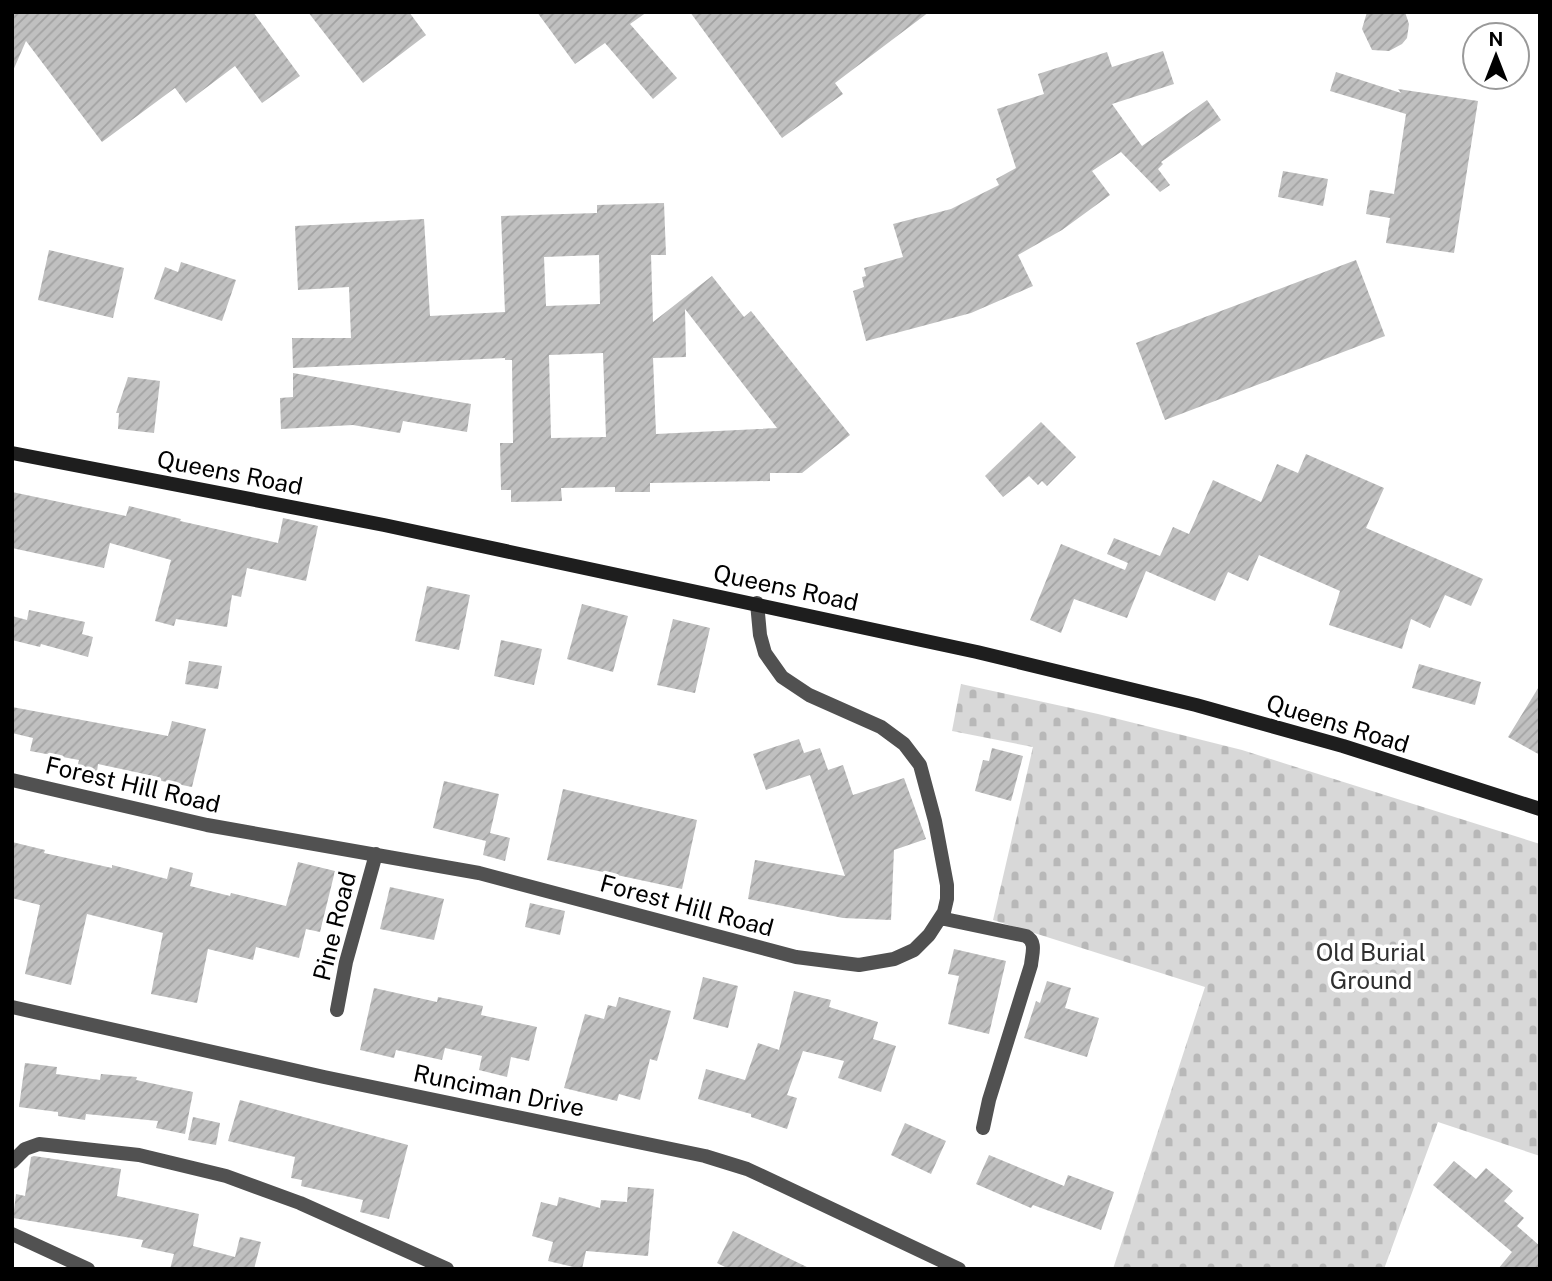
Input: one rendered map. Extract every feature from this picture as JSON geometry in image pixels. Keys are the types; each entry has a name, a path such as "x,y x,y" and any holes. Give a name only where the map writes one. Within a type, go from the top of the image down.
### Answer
{"main road":[{"name":"Queens Road","path":"12,453 384,525 977,652 1196,705 1343,746 1540,809"}],"street":[{"name":"Forest Hill Road","path":"12,780 207,825 479,873 796,957 859,965 894,959 914,950 929,935 940,918 947,898 947,885 932,811 920,765 904,744 881,727 809,695 782,677 765,653 757,604"},
{"name":"Pine Road","path":"337,1010 346,962 376,854"},
{"path":"940,918 1027,936 1034,946 1031,965 989,1100 984,1128"},
{"name":"Runciman Drive","path":"12,1007 350,1082 705,1156 775,1181 959,1269"},
{"path":"12,1162 25,1149 39,1144 139,1155 214,1173 300,1203 447,1269"},
{"path":"12,1234 88,1269"}],"green space":[{"name":"Old Burial Ground","path":"961,684 1098,714 1242,750 1540,844 1540,1156 1438,1122 1384,1269 1113,1269 1205,987 993,920 1033,747 952,731"}],"building":[{"path":"12,12 253,12 300,76 262,103 235,66 186,103 175,88 102,142 26,41 12,73"},
{"path":"308,12 409,12 426,35 363,83"},
{"path":"537,12 647,12 630,24 677,78 653,99 605,43 575,64"},
{"path":"690,12 929,12 835,83 843,94 782,138"},
{"path":"1367,12 1405,12 1409,24 1407,38 1389,51 1372,50 1362,29"},
{"path":"1163,51 1174,84 1112,104 1142,146 1207,100 1221,120 1161,162 1163,164 1158,169 1170,185 1160,192 1121,152 1092,171 1110,195 1062,230 1018,255 1033,286 971,313 866,341 853,291 864,287 864,268 903,257 893,224 951,209 999,185 996,179 1016,168 997,109 1044,94 1038,74 1107,52 1112,67"},
{"path":"1336,72 1401,93 1398,89 1478,101 1454,253 1386,243 1390,218 1366,214 1370,190 1394,194 1406,114 1330,91"},
{"path":"1283,171 1328,179 1323,206 1278,197"},
{"path":"664,203 666,255 651,255 653,322 712,276 744,317 751,311 850,435 802,473 770,473 770,481 650,483 650,492 615,492 615,487 561,488 562,501 511,502 511,490 501,490 500,443 513,443 512,360 505,358 293,368 292,338 351,338 349,287 298,290 295,226 424,219 430,316 505,312 501,216 597,213 597,205","holes":["599,255 600,304 546,306 544,257","685,309 777,428 656,434 653,358 686,357","603,353 606,437 551,438 549,355"]},
{"path":"49,250 124,268 113,318 38,300"},
{"path":"1356,260 1385,336 1165,420 1136,343"},
{"path":"181,262 236,280 222,321 154,299 165,267 178,272"},
{"path":"293,373 471,404 467,432 403,421 400,433 353,425 281,429 280,398 293,397"},
{"path":"128,377 160,381 154,433 118,429 119,413 116,413"},
{"path":"1041,422 1076,457 1047,486 1042,481 1038,485 1029,476 1003,497 985,476"},
{"path":"1306,454 1384,488 1366,528 1483,579 1471,606 1445,595 1430,628 1411,619 1402,649 1329,625 1340,591 1259,555 1248,581 1228,572 1215,601 1146,571 1127,618 1074,599 1061,633 1030,620 1061,544 1125,570 1128,563 1107,554 1114,538 1160,556 1173,527 1189,534 1213,480 1261,502 1277,464 1298,473"},
{"path":"12,492 126,516 129,506 181,519 180,521 278,543 283,518 318,526 306,581 247,568 241,597 232,595 227,627 176,619 174,626 155,621 171,560 110,543 104,568 12,548"},
{"path":"427,586 470,595 459,650 415,641"},
{"path":"582,604 628,616 613,672 567,659"},
{"path":"29,610 85,622 82,634 93,637 88,657 41,644 40,647 12,640 12,616 27,620"},
{"path":"673,619 710,628 695,693 657,685"},
{"path":"501,640 542,649 534,685 494,676"},
{"path":"189,661 222,666 218,689 185,684"},
{"path":"1419,664 1481,682 1475,705 1412,688"},
{"path":"1540,685 1540,755 1508,737"},
{"path":"12,707 168,736 172,721 206,729 192,787 98,764 97,772 77,768 79,760 30,751 33,738 12,733"},
{"path":"799,739 804,753 820,748 828,770 843,765 853,795 904,778 926,839 894,850 891,920 843,918 748,899 755,860 845,876 810,775 766,790 753,754"},
{"path":"992,748 1023,756 1011,801 975,791 983,760 989,761"},
{"path":"444,781 499,794 490,833 510,838 505,861 483,855 486,841 433,828"},
{"path":"563,789 697,820 682,889 547,860"},
{"path":"12,842 45,850 44,853 112,868 112,865 167,879 170,867 193,873 190,886 286,906 298,862 335,871 320,932 306,929 299,958 256,947 253,960 208,949 197,1003 151,994 163,933 87,914 71,985 25,974 40,905 12,898"},
{"path":"390,887 444,899 434,940 380,929"},
{"path":"530,903 565,911 560,935 525,927"},
{"path":"954,949 1006,961 989,1034 948,1024 959,976 948,974"},
{"path":"703,977 738,986 728,1028 693,1019"},
{"path":"1047,981 1071,988 1065,1008 1099,1018 1087,1057 1024,1038 1036,1001 1040,1003"},
{"path":"374,988 437,1002 438,997 483,1006 481,1015 537,1027 529,1061 511,1057 507,1077 479,1070 482,1056 445,1048 442,1060 396,1050 394,1058 360,1050"},
{"path":"794,991 831,1000 829,1007 878,1022 873,1039 896,1046 881,1092 838,1078 844,1061 803,1051 787,1095 797,1098 787,1129 751,1117 751,1114 698,1099 706,1069 745,1080 758,1043 779,1050"},
{"path":"619,997 671,1011 657,1061 650,1059 640,1100 619,1094 617,1101 564,1088 585,1014 604,1019 608,1005 616,1007"},
{"path":"25,1063 57,1067 56,1074 100,1080 101,1074 137,1077 136,1080 193,1092 185,1134 156,1128 158,1121 86,1114 85,1120 58,1116 58,1112 19,1107"},
{"path":"240,1100 408,1145 389,1219 360,1212 363,1200 301,1186 302,1180 291,1178 295,1157 228,1141"},
{"path":"193,1117 220,1123 216,1145 188,1140"},
{"path":"905,1123 946,1141 931,1174 891,1155"},
{"path":"989,1155 1064,1186 1068,1175 1114,1192 1101,1230 1033,1205 1031,1208 976,1184"},
{"path":"31,1157 121,1169 117,1196 199,1214 193,1246 235,1257 240,1237 261,1242 254,1269 170,1269 174,1254 141,1247 143,1240 13,1218 16,1194 25,1196"},
{"path":"1454,1161 1476,1179 1486,1168 1513,1191 1504,1201 1524,1218 1517,1226 1540,1246 1540,1269 1498,1269 1512,1252 1433,1185"},
{"path":"628,1187 654,1189 648,1256 586,1251 582,1269 548,1261 553,1242 532,1236 541,1202 557,1206 559,1197 600,1208 601,1200 627,1202"},
{"path":"733,1231 811,1269 729,1269 717,1263"}]}
